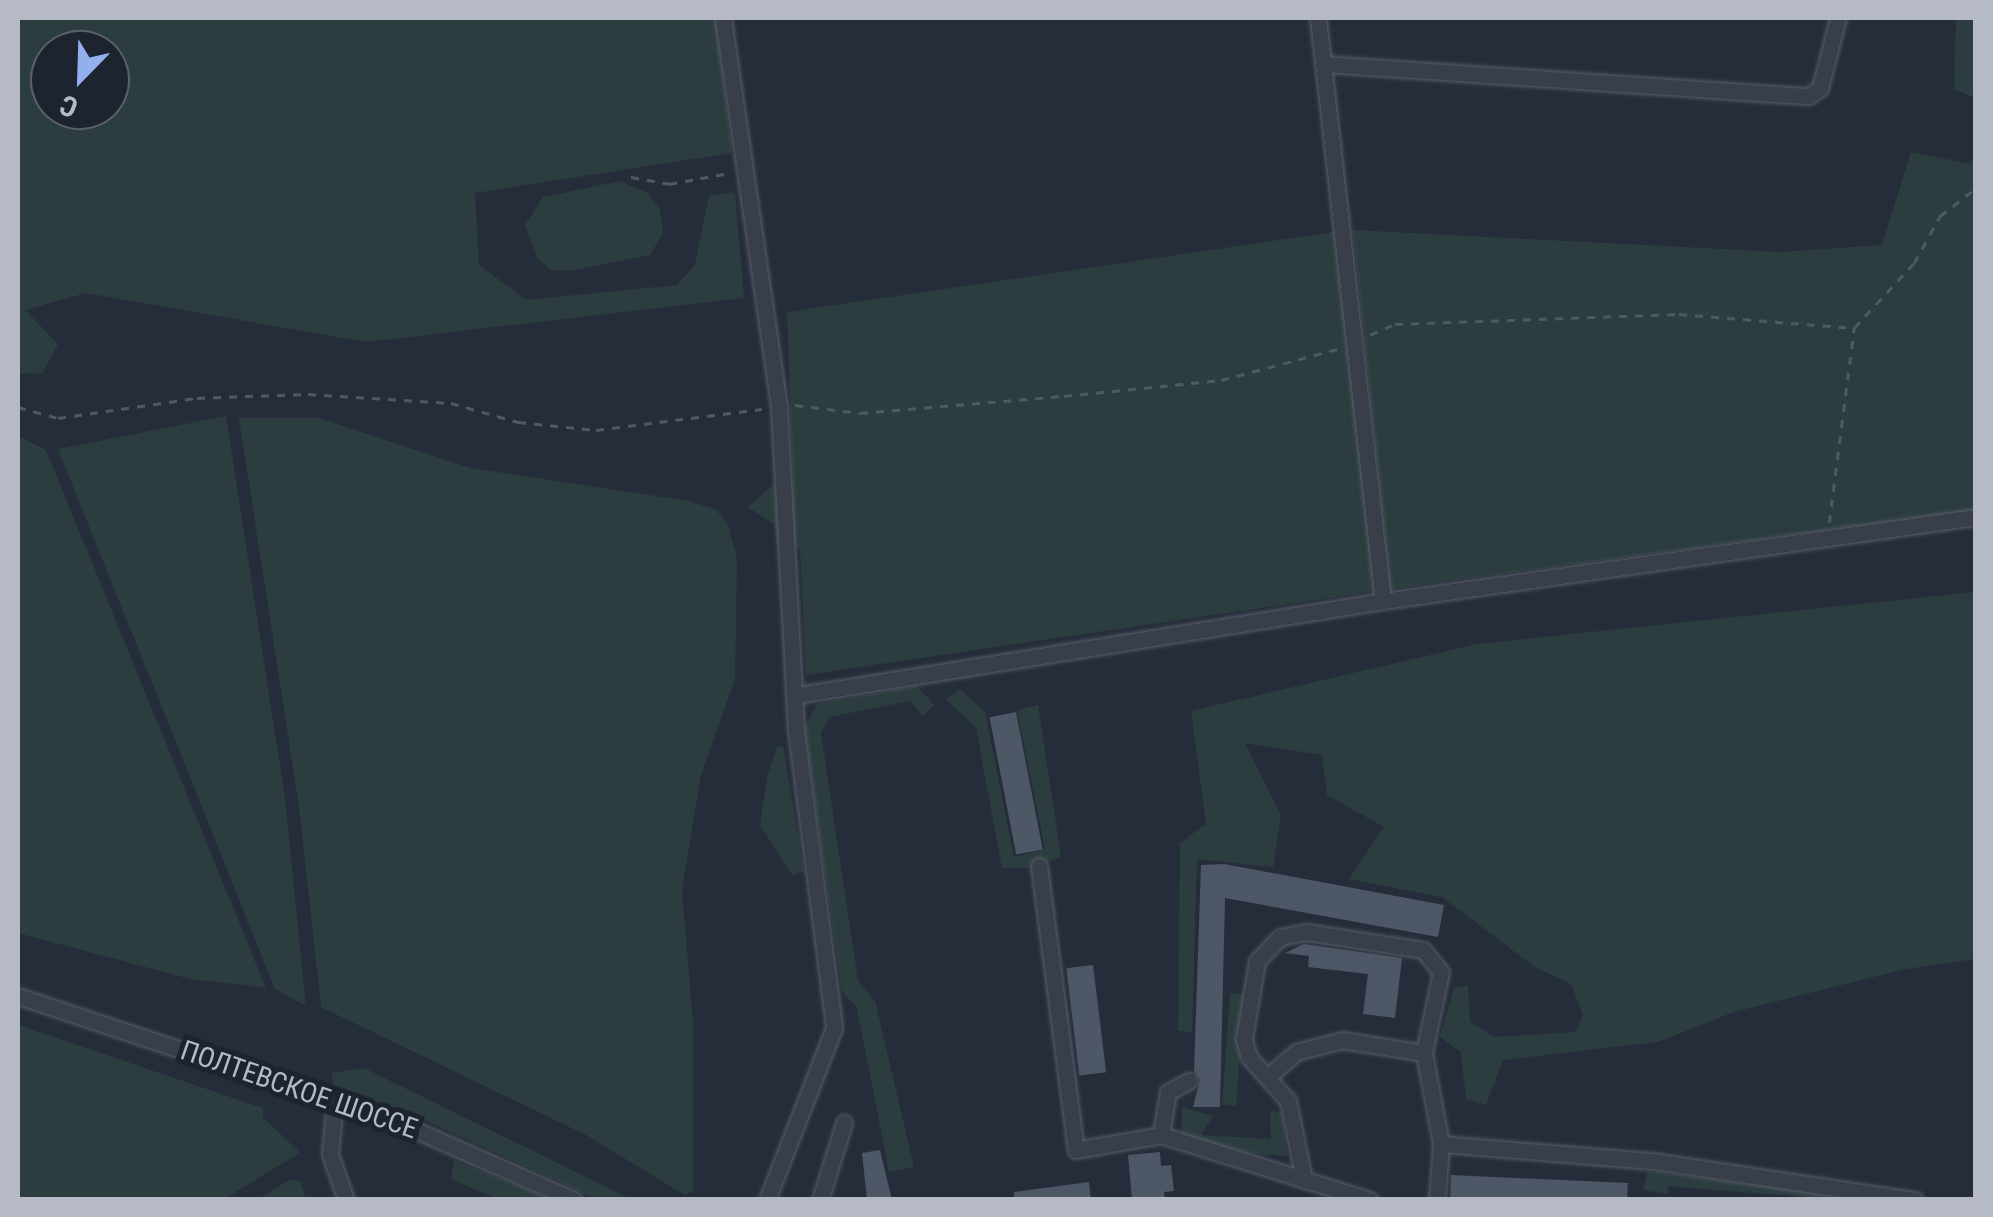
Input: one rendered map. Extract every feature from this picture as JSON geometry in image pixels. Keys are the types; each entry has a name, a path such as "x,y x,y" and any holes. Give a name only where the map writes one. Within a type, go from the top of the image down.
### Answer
{"street":[{"path":"723,18 779,406 798,695 796,730 834,1028 767,1200"},
{"path":"1318,18 1383,601"},
{"path":"1324,64 1809,96 1820,88 1838,18"},
{"path":"798,695 1383,601 1976,517"},
{"path":"1039,866 1076,1150 1160,1135 1370,1200"},
{"path":"1304,1180 1288,1102 1271,1074 1249,1057 1244,1039 1257,961 1280,938 1306,932 1422,950 1441,972 1424,1053 1441,1144 1437,1200"},
{"name":"ПОЛТЕВСКОЕ ШОССЕ","path":"18,996 335,1099 574,1200"},
{"path":"1271,1074 1296,1052 1342,1040 1424,1053"},
{"path":"1160,1135 1168,1092 1189,1081"},
{"path":"335,1099 330,1154 346,1200"},
{"path":"820,1200 844,1124"},
{"path":"1441,1144 1652,1161 1915,1200"}],"path":[{"path":"631,176 669,184 745,170"},
{"path":"1827,534 1854,328 1914,263 1940,216 1976,188"},
{"path":"18,407 58,418 197,398 308,394 451,403 518,422 596,430 779,406 860,413 1182,384 1354,345 1395,324 1728,315 1854,328"}],"shaded area":[{"path":"18,18 716,18 732,153 475,193 479,265 526,300 677,285 695,265 709,196 735,192 744,298 366,342 86,293 25,310 58,344 42,374 18,373"},
{"path":"1956,18 1975,18 1975,98 1954,89"},
{"path":"1975,148 1975,510 1390,589 1353,230 1780,252 1882,245 1911,152 1971,164"},
{"path":"620,181 646,192 660,209 663,233 650,255 569,271 551,270 537,258 525,225 543,197"},
{"path":"1334,232 1377,591 806,675 800,548 777,544 774,524 748,507 775,483 793,486 787,312"},
{"path":"226,416 285,798 306,1006 275,989 58,449"},
{"path":"239,418 319,418 470,468 689,501 715,509 728,524 737,559 735,679 701,775 682,890 693,1023 693,1191 685,1195 586,1135 321,1007 299,807"},
{"path":"18,436 46,450 266,988 190,979 18,933"},
{"path":"1975,592 1975,959 1906,969 1734,1012 1658,1042 1503,1060 1486,1105 1466,1099 1461,1052 1440,1037 1454,987 1468,986 1470,1022 1495,1037 1576,1032 1583,1015 1571,984 1535,967 1442,897 1349,879 1384,827 1327,795 1322,755 1245,743 1281,815 1273,867 1197,859 1192,1032 1178,1031 1180,843 1206,824 1191,711 1477,644"},
{"path":"917,686 934,705 923,716 910,701 829,717 821,733 858,981 875,1001 914,1167 889,1172 857,1008 842,991 804,728 817,704"},
{"path":"960,689 985,712 1014,857 1045,849 1017,710 1038,705 1061,857 1035,868 1002,868 976,728 946,699"},
{"path":"783,746 804,872 792,875 760,825 767,778 777,747"},
{"path":"1230,993 1244,994 1236,1106 1222,1105"},
{"path":"18,1025 263,1108 263,1117 300,1153 224,1199 18,1199"},
{"path":"364,1068 631,1199 596,1199 401,1109 333,1087 332,1073"},
{"path":"1182,1107 1213,1116 1201,1135 1271,1139 1270,1111 1282,1112 1287,1156 1230,1152 1181,1136"},
{"path":"454,1160 546,1199 497,1199 451,1179"},
{"path":"1648,1171 1818,1193 1827,1199 1668,1186 1667,1194 1643,1190"},
{"path":"289,1180 300,1181 306,1199 259,1199"}],"building":[{"path":"1016,712 1043,849 1016,855 989,717"},
{"path":"1224,864 1444,905 1438,937 1225,898 1220,1107 1193,1107 1200,1080 1194,1071 1201,865"},
{"path":"1304,944 1402,958 1395,1018 1363,1014 1368,974 1308,967 1309,956 1285,953"},
{"path":"1093,965 1106,1072 1079,1075 1066,968"},
{"path":"880,1150 892,1200 867,1200 862,1153"},
{"path":"1160,1152 1161,1166 1171,1165 1174,1191 1164,1192 1165,1200 1132,1200 1128,1155"},
{"path":"1451,1175 1628,1183 1627,1200 1450,1200"},
{"path":"1089,1182 1091,1200 1014,1200 1014,1192"}]}
